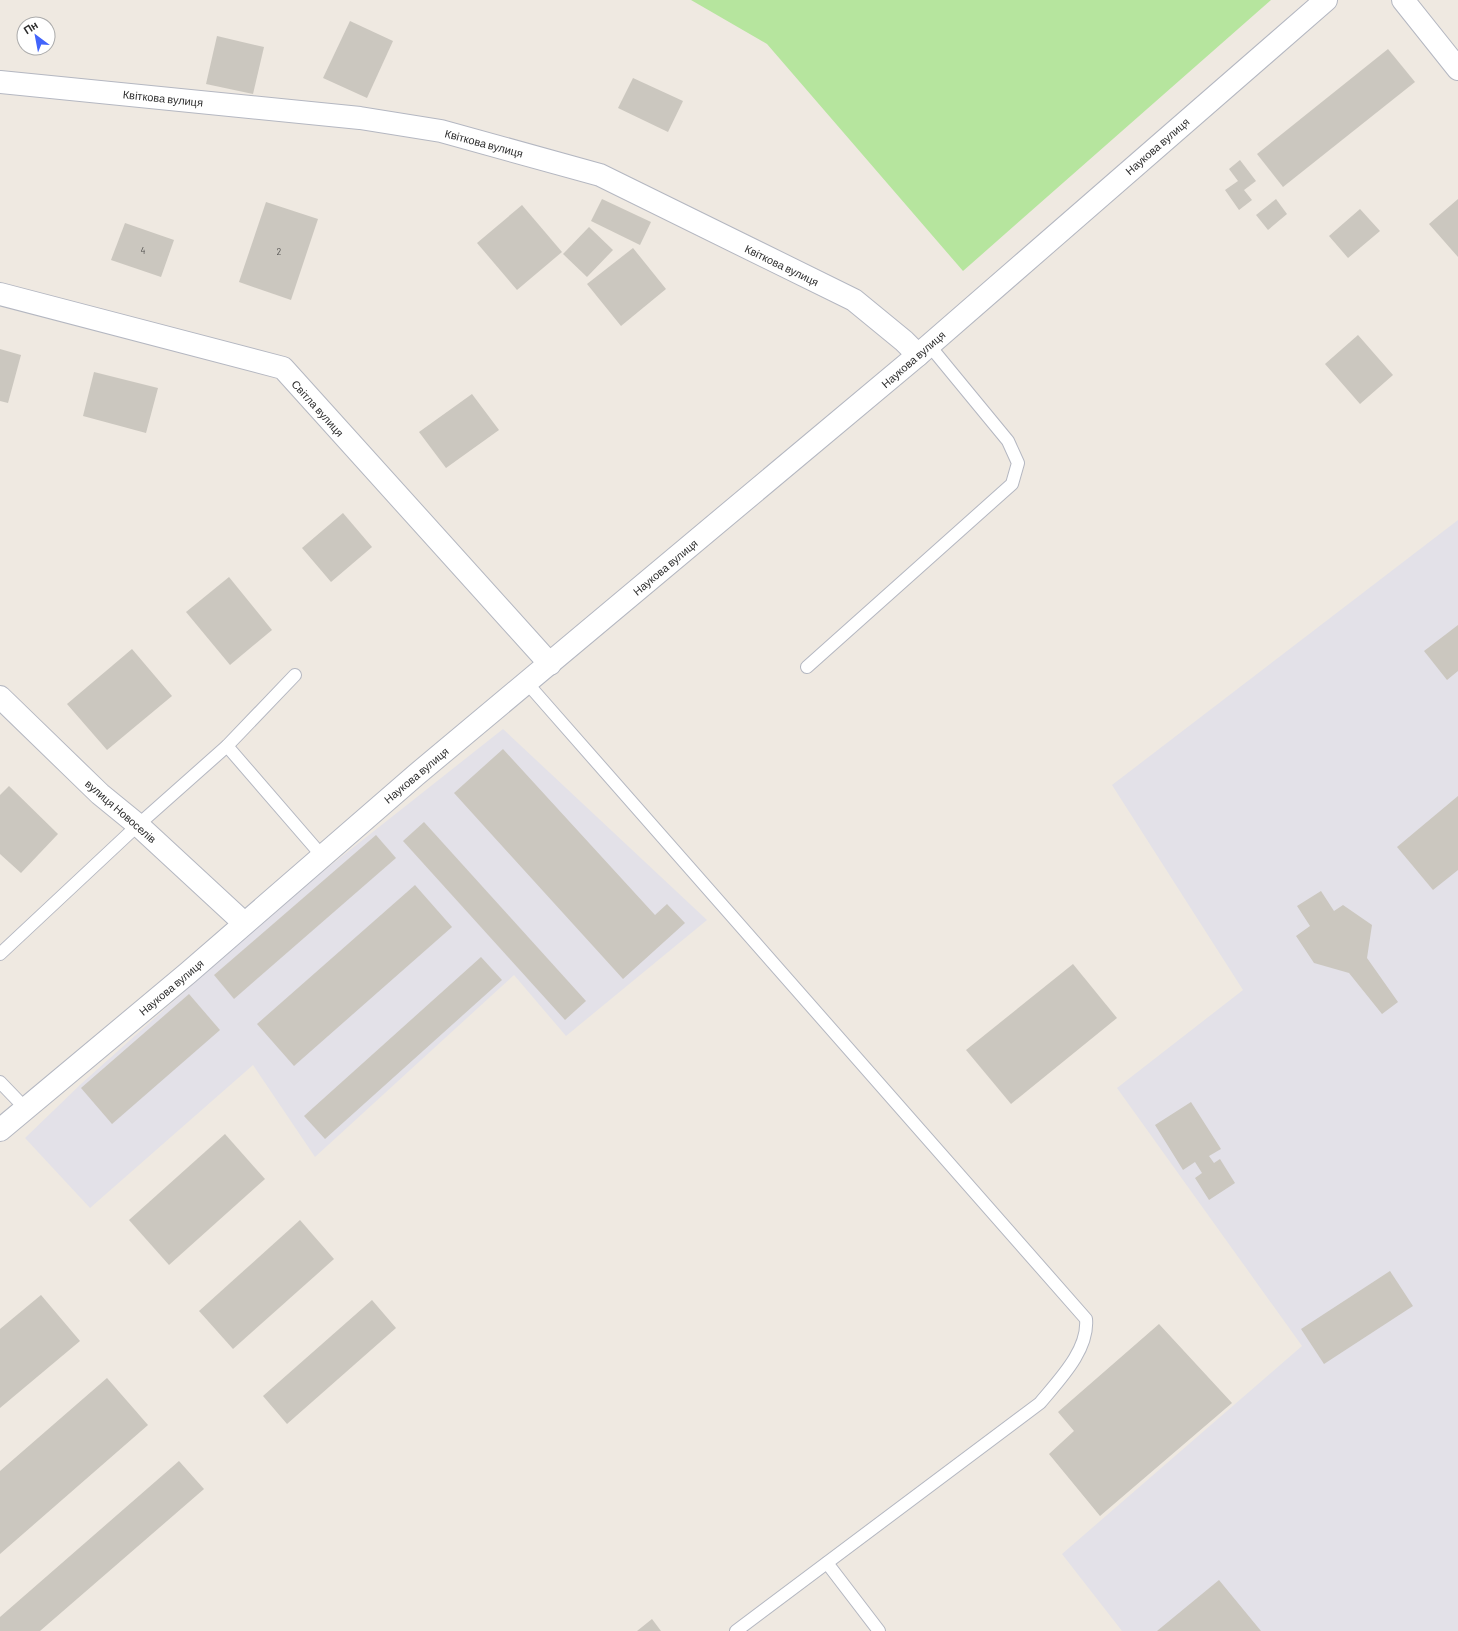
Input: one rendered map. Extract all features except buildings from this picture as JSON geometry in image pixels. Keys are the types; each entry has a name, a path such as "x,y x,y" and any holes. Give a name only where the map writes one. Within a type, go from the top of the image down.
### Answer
{"street":[{"name":"Наукова вулиця","path":"0,1130 188,973 244,923 323,857 374,810 923,350 1326,0"},
{"path":"1403,0 1458,69"},
{"name":"Квіткова вулиця","path":"0,82 360,118 441,131 600,175 854,300 904,341 923,350"},
{"name":"Світла вулиця","path":"0,294 282,368 550,664"},
{"name":"вулиця Новоселів","path":"0,697 100,794 138,825 244,923"}],"lane":[{"path":"807,667 1012,484 1018,464 1008,441 923,350"},
{"path":"0,954 138,825 227,746 295,675"},
{"path":"527,683 1086,1319 1087,1330 1082,1346 1040,1403 736,1631"},
{"path":"227,746 323,857"},
{"path":"0,1082 25,1108"},
{"path":"826,1563 879,1631"}],"shaded area":[{"path":"1458,520 1458,1631 1122,1631 1062,1554 1302,1346 1117,1088 1243,990 1112,785"},
{"path":"503,729 707,920 566,1036 514,975 315,1157 253,1065 90,1208 25,1138 81,1084 288,899"}],"green space":[{"path":"691,0 1271,0 963,271 767,44"}]}
